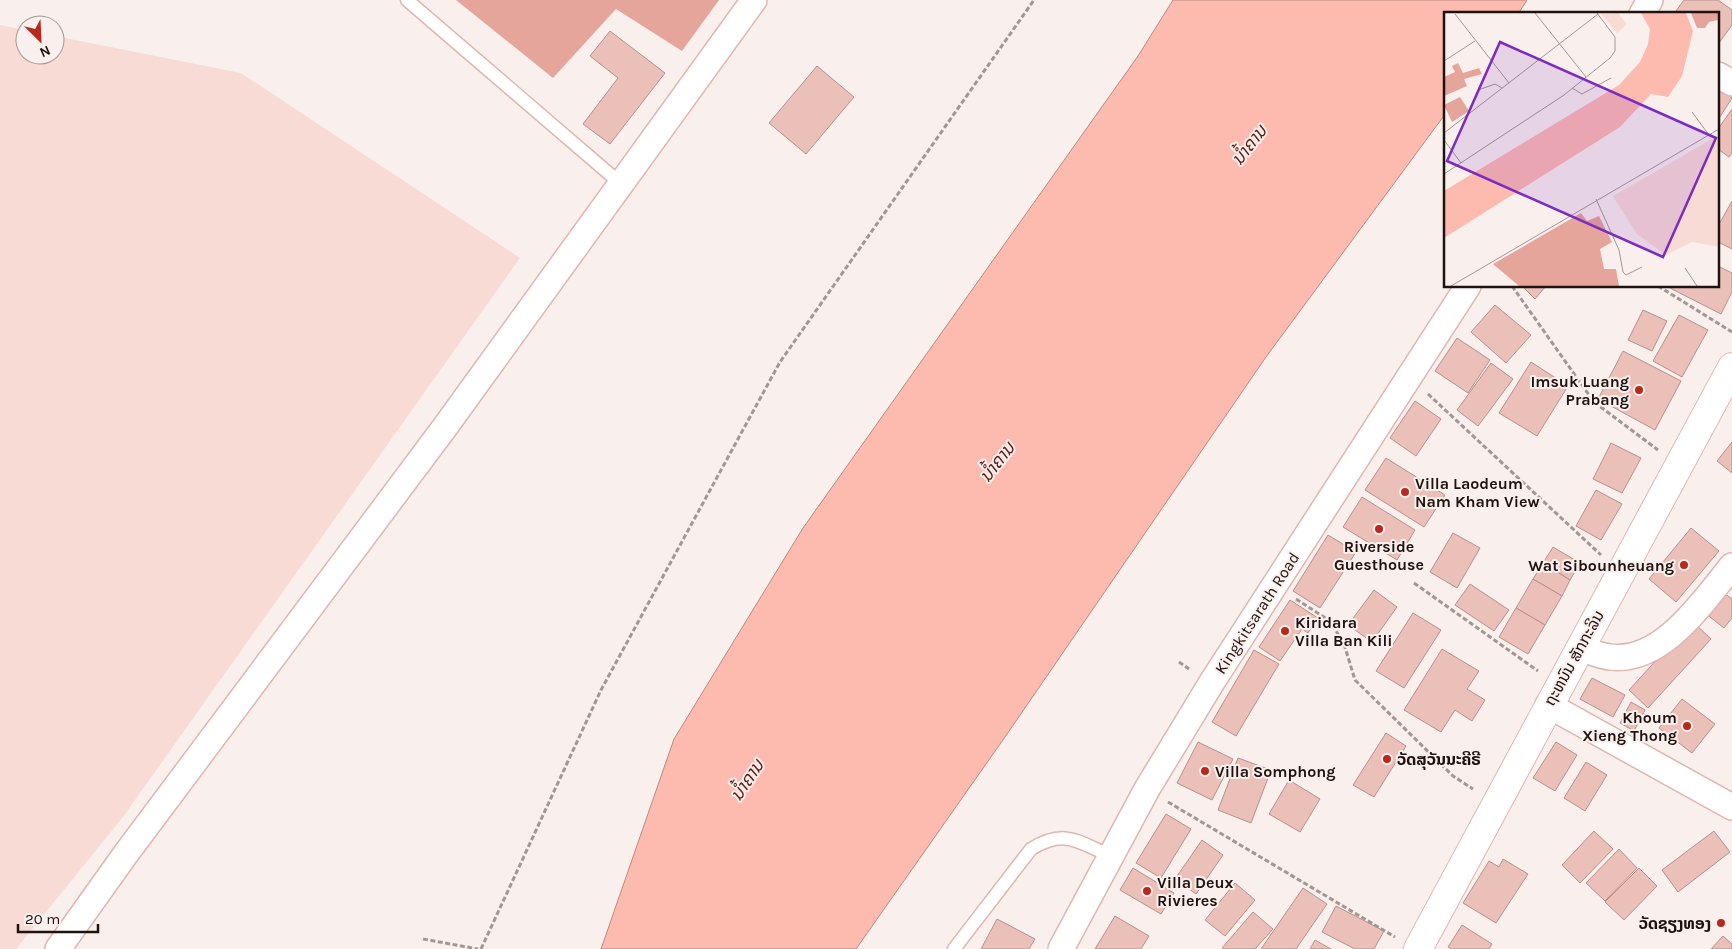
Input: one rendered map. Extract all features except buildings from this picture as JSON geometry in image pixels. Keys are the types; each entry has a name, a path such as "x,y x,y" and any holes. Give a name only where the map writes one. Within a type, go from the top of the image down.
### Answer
{"main road":[{"name":"ຖະຫນົນ ສັກກະລິນ","path":"1408,944 1496,803 1732,367"}],"street":[{"path":"58,949 124,855 445,427 754,0"},
{"path":"1643,12 1650,0"},
{"path":"1720,76 1732,82"},
{"name":"Kingkitsarath Road","path":"1061,949 1146,789 1467,288"},
{"path":"1580,648 1609,657 1637,655 1671,636 1687,621 1732,566"},
{"path":"1554,696 1732,807"}],"lane":[{"path":"407,0 620,183"},
{"path":"954,949 1031,849 1042,842 1065,836 1111,856"}],"path":[{"path":"423,939 480,949 601,690 780,362 1034,0"},
{"path":"1513,288 1594,402 1678,466"},
{"path":"1661,288 1732,332"},
{"path":"1410,377 1621,573"},
{"path":"1414,583 1554,696"},
{"path":"1275,585 1330,621 1344,644 1354,680 1453,776 1496,803"},
{"path":"1146,789 1408,944"}],"shaded area":[{"path":"456,0 719,0 682,51 616,9 553,78"},
{"path":"0,25 15,28 15,65 65,65 65,38 241,73 520,258 123,817 16,949 0,949"}],"water":[{"name":"ນ້ຳຄານ","path":"1173,0 1527,0 1519,12 1444,12 1444,116 1266,357 1005,737 856,949 601,949 674,739 803,528 1138,56"}],"place":[{"name":"Imsuk Luang Prabang","path":"1639,390"},
{"name":"Villa Laodeum Nam Kham View","path":"1405,492"},
{"name":"Riverside Guesthouse","path":"1379,529"},
{"name":"Wat Sibounheuang","path":"1684,565"},
{"name":"Kiridara Villa Ban Kili","path":"1285,631"},
{"name":"Khoum Xieng Thong","path":"1687,726"},
{"name":"ວັດສຸວັນນະຄີຣີ","path":"1387,759"},
{"name":"Villa Somphong","path":"1205,771"},
{"name":"Villa Deux Rivieres","path":"1147,891"},
{"name":"ວັດຊຽງທອງ","path":"1721,923"}]}
